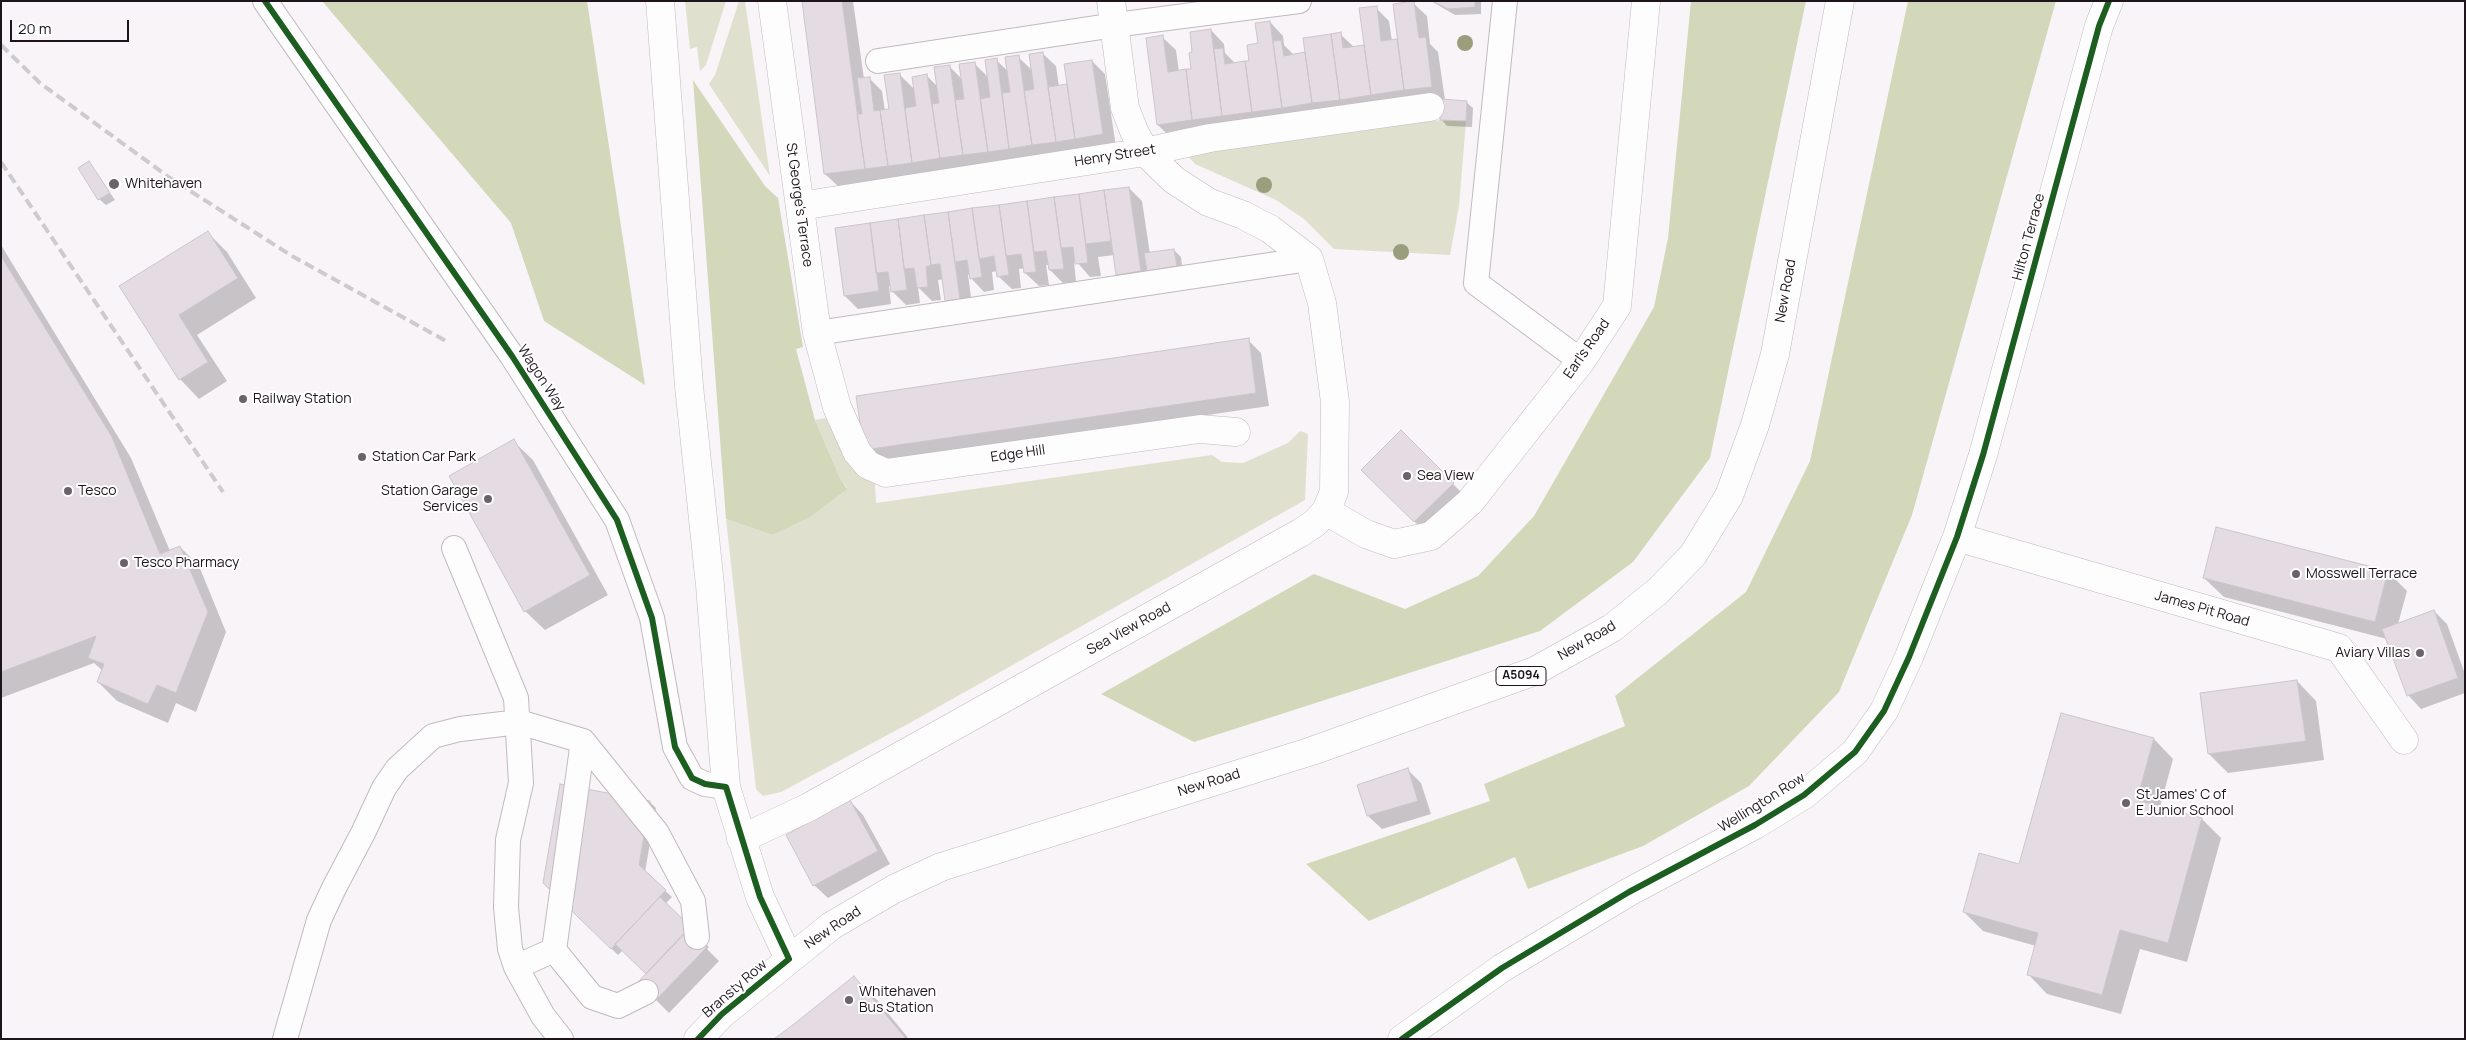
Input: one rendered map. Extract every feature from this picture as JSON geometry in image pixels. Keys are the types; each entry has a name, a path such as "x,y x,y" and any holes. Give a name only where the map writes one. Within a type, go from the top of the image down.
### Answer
{"street":[{"path":"660,1 689,386 710,584 726,787 760,897 789,959"},
{"name":"St George's Terrace","path":"772,1 817,333 837,407"},
{"name":"Earl's Road","path":"1326,511 1366,534 1394,544 1431,536 1470,502 1581,361 1617,306 1646,1"},
{"name":"New Road","path":"789,959 831,926 894,889 941,867 1312,751 1535,671 1612,628 1658,591 1692,555 1729,496 1755,425 1775,354 1840,1"},
{"name":"Hilton Terrace","path":"1983,455 2098,26 2109,1"},
{"path":"1113,13 1125,108 1134,132 1145,152 1174,180 1208,202 1242,215 1270,229 1309,259"},
{"name":"Henry Street","path":"800,206 1145,152 1210,138 1430,107"},
{"name":"Sea View Road","path":"741,839 809,807 1315,523 1326,511 1334,492 1335,402 1322,303 1309,259"},
{"name":"Edge Hill","path":"837,407 857,452 868,465 886,473 1200,429 1236,432"},
{"name":"Wellington Row","path":"1402,1039 1502,968 1629,892 1755,825 1804,795 1855,752 1884,711 1909,657 1957,537 1983,455"},
{"name":"James Pit Road","path":"1957,537 2339,648 2404,740"},
{"name":"Bransty Row","path":"698,1039 722,1014 789,959"}],"lane":[{"name":"Wagon Way","path":"265,1 512,356 616,520 652,618 675,747 692,778 705,784 726,787"},
{"path":"878,60 1113,13 1299,1"},
{"path":"1505,1 1476,283 1581,361"},
{"path":"817,333 1309,259"},
{"path":"454,548 516,698 519,722 521,783 508,840 506,907 510,949 516,966 543,1016 561,1039"},
{"path":"285,1039 319,920 384,788 397,769 433,736 460,729 519,722 583,741 657,833 693,901 697,938"},
{"path":"583,741 554,950 592,997 618,1006 646,992"},
{"path":"516,966 554,950"}],"green space":[{"path":"322,1 587,1 645,385 544,321 511,223"},
{"path":"685,1 726,1 706,65 700,71 697,47 690,49"},
{"path":"739,1 745,1 770,176 709,84 715,75"},
{"path":"1691,1 1806,1 1710,458 1633,562 1540,631 1194,742 1101,694 1314,574 1405,609 1478,576 1534,516 1654,307 1668,238"},
{"path":"1908,1 2056,1 1912,515 1839,692 1749,786 1643,846 1528,889 1515,857 1369,921 1306,864 1490,801 1484,784 1625,726 1615,696 1746,592 1810,461"},
{"path":"693,80 765,186 778,198 803,347 796,349 815,420 840,478 847,489 810,517 772,535 726,519"},
{"path":"1440,120 1466,121 1459,206 1450,255 1334,249 1304,219 1276,200 1195,164 1187,155"},
{"path":"826,418 844,454 861,476 875,484 876,503 1212,455 1222,462 1243,463 1288,443 1300,431 1308,434 1305,500 908,724 781,792 763,796 756,789 726,519 772,535 847,488 840,478 815,420"}],"building":[{"path":"802,1 842,1 865,169 824,174"},
{"path":"1414,1 1419,38 1426,37 1432,87 1404,90 1393,4"},
{"path":"1432,1 1475,1 1475,7 1448,9"},
{"path":"1377,6 1381,41 1397,39 1404,90 1371,95 1359,8"},
{"path":"1270,21 1282,108 1252,112 1245,61 1249,61 1247,45 1258,43 1255,23"},
{"path":"1211,29 1222,116 1192,120 1186,69 1191,69 1189,53 1192,52 1190,32"},
{"path":"1341,32 1343,48 1364,45 1371,95 1340,100 1331,34"},
{"path":"1331,34 1340,100 1312,103 1303,38"},
{"path":"1163,35 1168,72 1186,69 1192,120 1157,125 1146,38"},
{"path":"1281,40 1284,56 1305,52 1312,103 1282,108 1273,41"},
{"path":"1223,48 1225,64 1245,61 1252,112 1222,116 1214,49"},
{"path":"1043,52 1056,142 1032,145 1024,91 1034,89 1029,54"},
{"path":"1019,55 1032,145 1009,149 1002,93 1010,92 1005,57"},
{"path":"997,58 1009,149 988,152 980,99 990,97 985,60"},
{"path":"1092,60 1103,134 1075,139 1064,64"},
{"path":"975,62 988,152 963,155 955,100 964,99 959,64"},
{"path":"950,65 963,155 940,158 932,104 939,103 934,67"},
{"path":"900,73 912,163 888,166 880,110 889,109 884,75"},
{"path":"927,74 940,158 912,163 905,108 916,106 912,77"},
{"path":"870,77 874,111 880,110 888,166 865,169 857,114 862,114 857,78"},
{"path":"1067,84 1075,139 1056,142 1048,87"},
{"path":"1441,99 1467,101 1466,121 1440,120"},
{"path":"89,161 110,193 98,200 78,168"},
{"path":"1129,187 1141,271 1116,275 1104,190"},
{"path":"1104,190 1111,241 1086,244 1079,194"},
{"path":"1079,194 1088,263 1075,264 1073,247 1061,248 1054,197"},
{"path":"1054,197 1064,269 1049,270 1046,251 1034,252 1027,201"},
{"path":"1027,201 1036,272 1024,273 1021,254 1006,256 999,205"},
{"path":"999,205 1009,275 997,277 994,256 979,259 972,208"},
{"path":"972,208 982,277 970,279 967,260 955,262 948,212"},
{"path":"948,212 960,299 945,301 940,264 931,265 924,215"},
{"path":"924,215 931,265 926,267 928,287 917,288 914,268 904,269 898,219"},
{"path":"898,219 907,290 891,292 888,272 876,273 870,223"},
{"path":"870,223 879,291 844,296 835,228"},
{"name":"Whitehaven","path":"208,231 238,278 179,315 208,362 179,380 119,286"},
{"path":"1174,249 1177,266 1147,271 1144,253"},
{"name":"Tesco","path":"1,256 112,437 160,554 180,546 208,612 176,693 157,685 148,704 97,682 104,664 88,658 96,636 1,672"},
{"path":"1249,338 1256,393 864,450 856,396"},
{"name":"Sea View","path":"1401,430 1454,483 1414,522 1361,470"},
{"path":"514,439 590,575 524,612 449,476"},
{"name":"Mosswell Terrace","path":"2216,527 2388,571 2375,622 2203,578"},
{"name":"Aviary Villas","path":"2434,610 2458,678 2407,696 2382,629"},
{"path":"2297,680 2306,741 2208,754 2200,693"},
{"path":"2061,713 2154,738 2137,800 2202,818 2168,943 2120,930 2102,995 2027,975 2038,933 1963,912 1979,853 2019,864"},
{"path":"1408,768 1418,801 1367,816 1357,785"},
{"path":"560,784 650,801 639,865 666,890 611,949 543,883"},
{"path":"850,800 878,851 813,886 786,835"},
{"path":"660,897 691,927 646,974 615,944"},
{"path":"688,929 707,947 655,1001 637,983"},
{"name":"Whitehaven Bus Station","path":"854,976 906,1039 774,1039 794,1024"}],"railway":[{"path":"1,45 40,83 170,178 292,256 446,341"},
{"path":"1,162 223,492"}],"cycle path":[{"path":"265,1 512,356 617,520 652,618 675,747 692,778 705,784 726,787 760,897 789,959 722,1014 698,1039"},
{"path":"1402,1039 1502,968 1629,892 1755,825 1804,795 1855,752 1884,711 1909,657 1957,537 1983,455 2099,26 2109,1"}],"place":[{"name":"Whitehaven","path":"114,184"},
{"name":"Railway Station","path":"243,399"},
{"name":"Station Car Park","path":"362,457"},
{"name":"Sea View","path":"1407,476"},
{"name":"Tesco","path":"68,491"},
{"name":"Station Garage Services","path":"488,499"},
{"name":"Tesco Pharmacy","path":"124,563"},
{"name":"Mosswell Terrace","path":"2296,574"},
{"name":"Aviary Villas","path":"2420,653"},
{"name":"St James' C of E Junior School","path":"2126,803"},
{"name":"Whitehaven Bus Station","path":"849,1000"}]}
